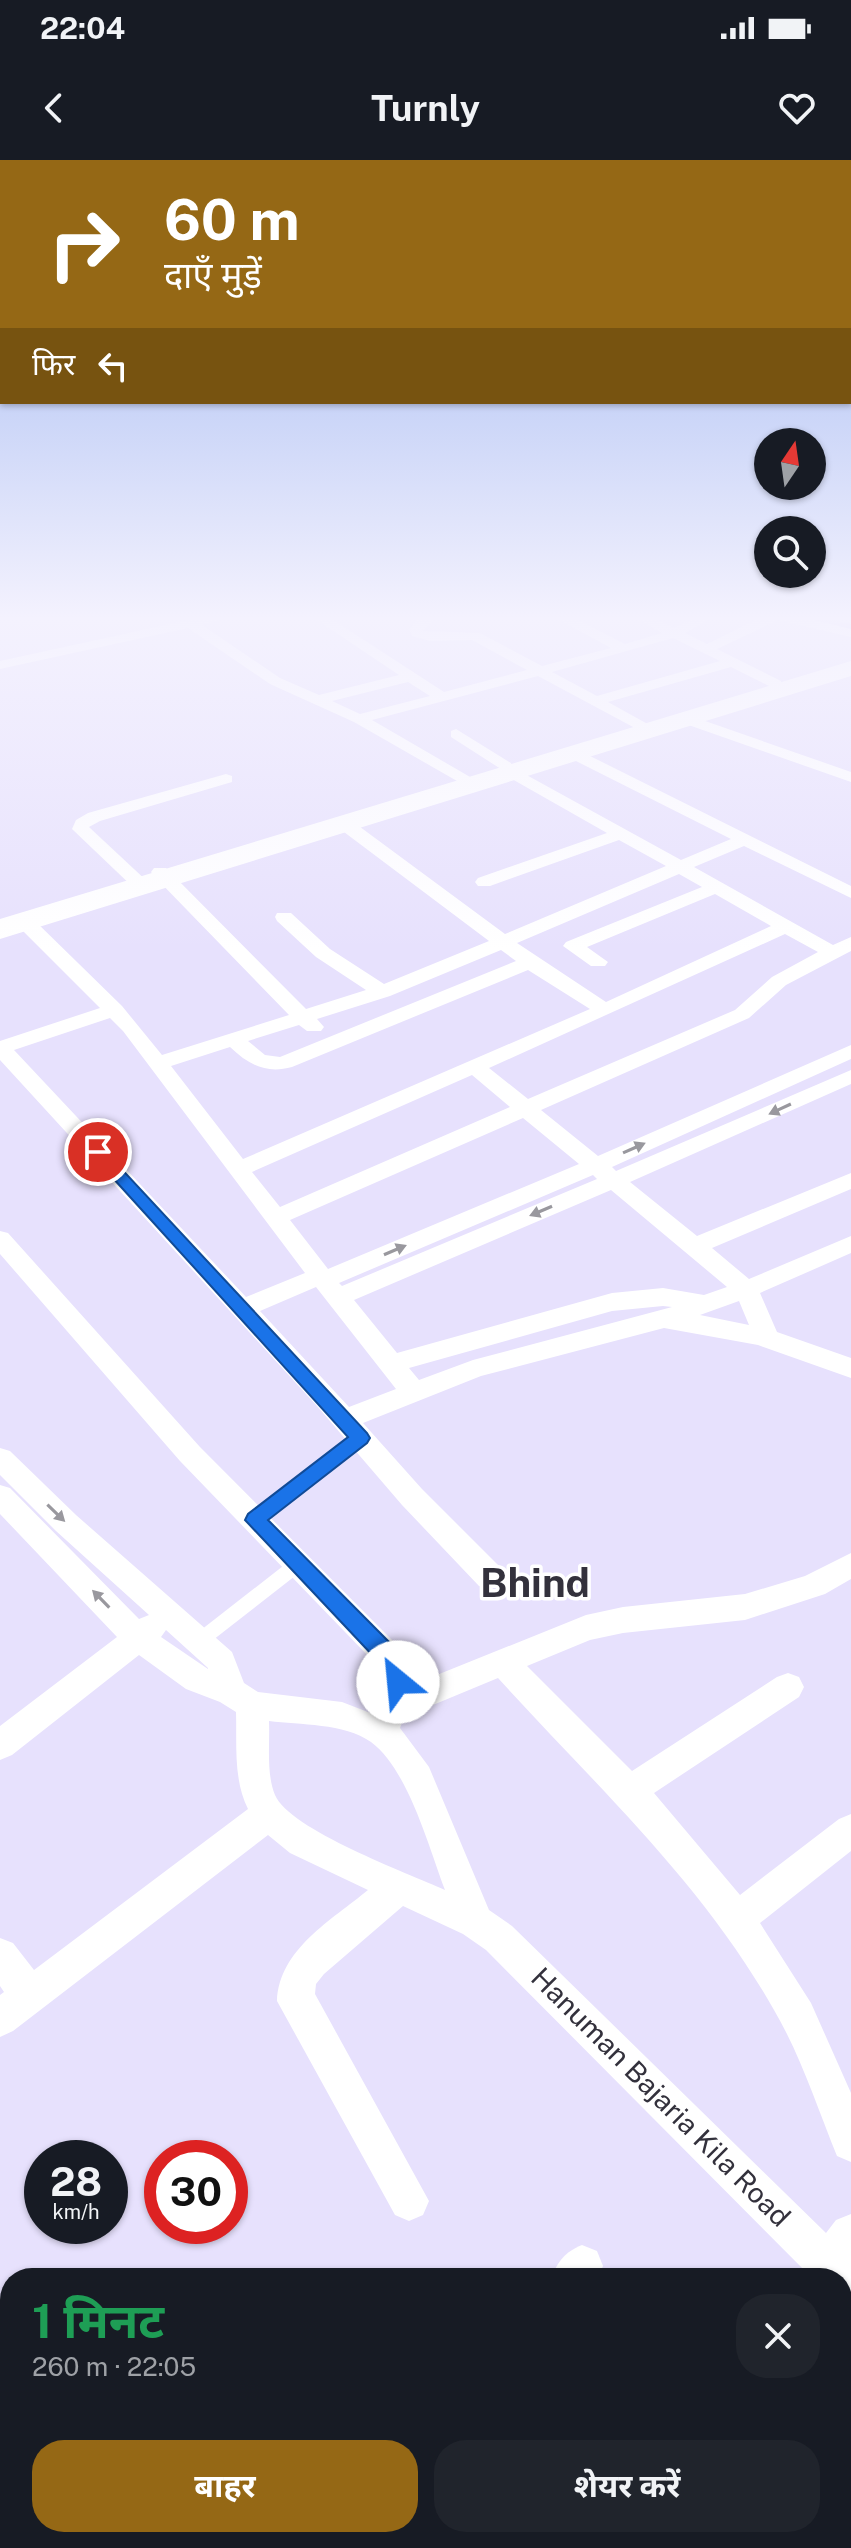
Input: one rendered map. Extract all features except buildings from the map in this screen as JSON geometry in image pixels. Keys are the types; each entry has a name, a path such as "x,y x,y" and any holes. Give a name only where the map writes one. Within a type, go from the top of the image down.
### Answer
{"highway":[{"path":"508,769 572,753 644,728"},
{"path":"151,879 644,728"},
{"path":"8,917 346,825 467,782"}],"street":[{"path":"373,727 467,782"},
{"path":"709,727 851,777"},
{"path":"456,734 508,769 620,834 786,926 842,948"},
{"path":"572,753 851,893"},
{"path":"226,779 94,817 82,824 80,829 151,879 303,1019 336,1043"},
{"path":"346,825 530,962 605,1010"},
{"path":"484,882 620,834"},
{"path":"159,1063 383,992 746,839"},
{"path":"598,962 573,946 717,887"},
{"path":"8,917 115,1010 159,1063 326,1285 401,1377"},
{"path":"284,917 323,953 383,992"},
{"path":"239,1169 605,1010 786,926"},
{"path":"275,1218 753,1008 781,979 842,948"},
{"path":"235,1040 257,1061 271,1065 336,1043 530,962"},
{"path":"115,1010 0,1048 342,1417 412,1497 490,1577"},
{"path":"604,1173 851,1051"},
{"path":"475,1067 746,1289 768,1340"},
{"path":"242,1309 326,1285 604,1173 761,1118 851,1076"},
{"path":"696,1246 851,1180"},
{"path":"0,1239 199,1463 394,1666 398,1682 386,1720 417,1778 476,1922"},
{"path":"342,1417 401,1377 509,1346 684,1311 746,1289 851,1244"},
{"path":"509,1346 612,1302 663,1297 709,1326 810,1351 851,1369"},
{"path":"0,1458 167,1616 221,1661 241,1698 258,1795 268,1814 302,1842 476,1922"},
{"path":"0,1496 138,1638 197,1679 241,1698 342,1716 386,1720 502,1661 598,1626 745,1607 780,1598 851,1565"},
{"path":"0,1745 167,1616"},
{"path":"502,1661 678,1845 735,1921 776,1978 806,2031 851,2142"},
{"path":"629,1791 756,1711 788,1687"},
{"path":"0,2018 268,1814"},
{"path":"735,1921 851,1830"},
{"path":"400,1886 299,1974 296,2001 409,2201"},
{"name":"Hanuman Bajaria Kila Road","path":"476,1922 525,1962 837,2268"},
{"path":"0,1956 30,1995"}],"lane":[{"path":"255,1520 342,1417"},
{"path":"198,1642 298,1564"}],"district":[{"name":"Bhind","path":"535,1583"}],"route":[{"path":"98,1152 360,1438 255,1520 384,1652 394,1666 398,1682"}]}
